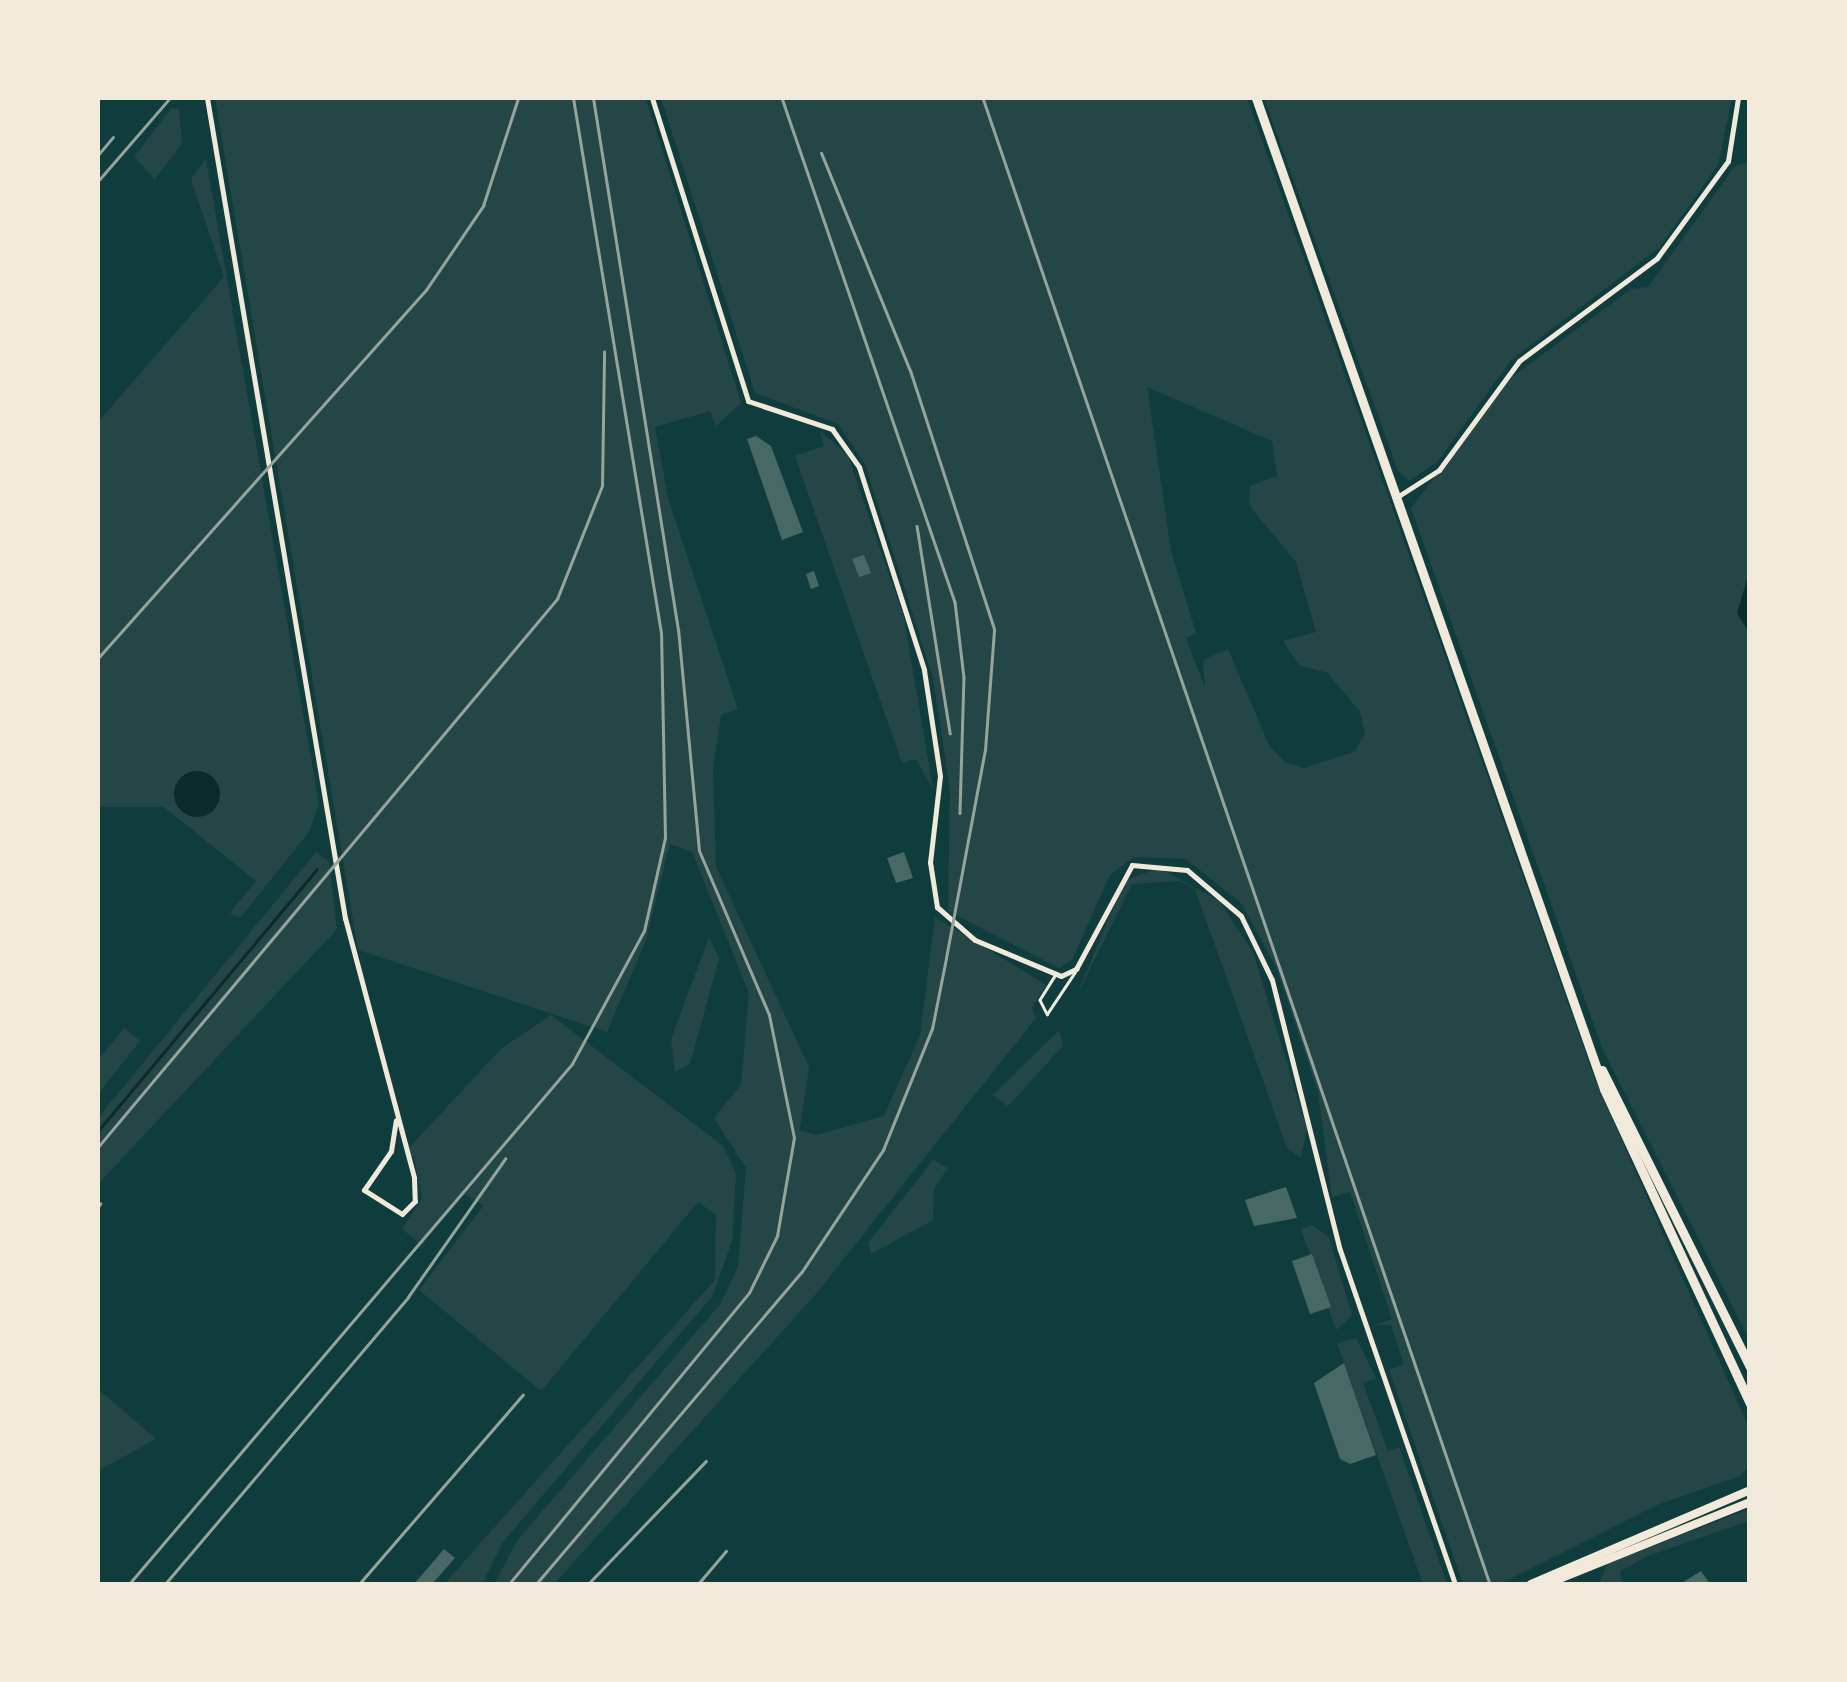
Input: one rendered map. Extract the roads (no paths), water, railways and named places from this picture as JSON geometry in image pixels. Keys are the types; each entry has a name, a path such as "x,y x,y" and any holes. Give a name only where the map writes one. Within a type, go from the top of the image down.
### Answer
{"main road":[{"path":"1256,98 1600,1067 1750,1404"},
{"path":"1600,1067 1750,1367"},
{"path":"1532,1584 1750,1490"},
{"path":"1547,1584 1750,1502"}],"street":[{"path":"207,98 345,918 416,1186 402,1214 364,1190 388,1159 396,1120"},
{"path":"652,98 748,401 832,429 859,467 924,670 940,776 930,862 937,906 969,936 1056,975 1076,969 1118,876 1142,861 1198,876 1252,934 1311,1110 1340,1250 1455,1584"},
{"path":"1397,496 1439,470 1518,361 1658,258 1728,161 1738,98"}],"lane":[{"path":"1056,975 1040,1000 1047,1014 1076,969"}],"waterway":[{"path":"98,1131 317,869"}],"railway":[{"path":"98,181 170,98"},
{"path":"98,658 426,290 483,206 518,98"},
{"path":"129,1584 572,1064 644,931 665,838 661,633 573,98"},
{"path":"509,1584 749,1293 777,1236 794,1138 769,1015 699,851 678,630 593,98"},
{"path":"782,98 955,602 964,677 960,813"},
{"path":"983,98 1490,1584"},
{"path":"98,155 113,137"},
{"path":"536,1584 801,1273 883,1150 932,1029 985,750 994,629 910,371 821,153"},
{"path":"98,1147 557,599 602,486 604,352"},
{"path":"917,526 950,733"},
{"path":"165,1584 408,1297 505,1159"},
{"path":"359,1584 523,1395"},
{"path":"588,1584 706,1461"},
{"path":"698,1584 726,1551"}]}
